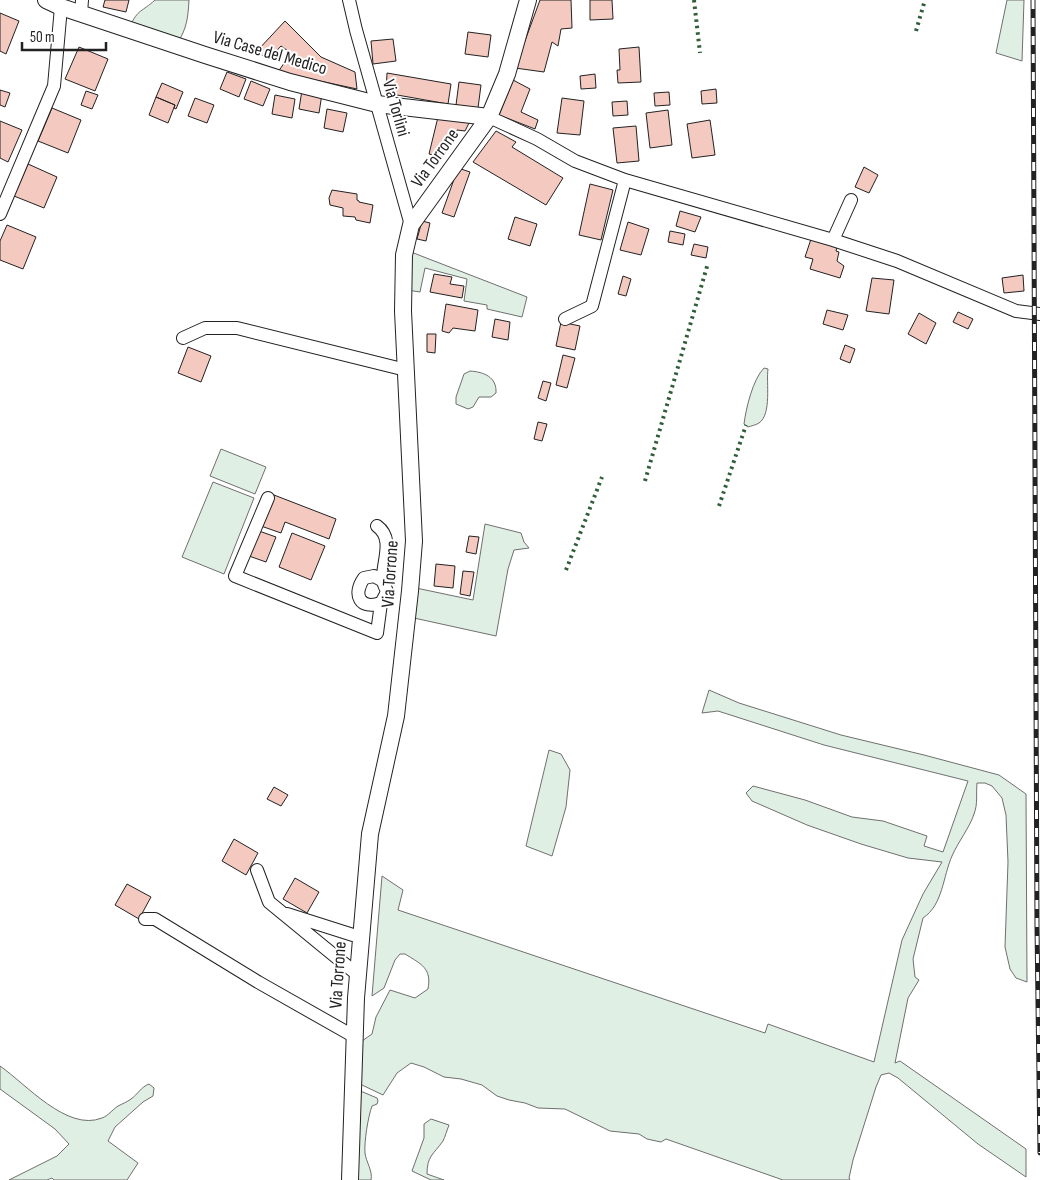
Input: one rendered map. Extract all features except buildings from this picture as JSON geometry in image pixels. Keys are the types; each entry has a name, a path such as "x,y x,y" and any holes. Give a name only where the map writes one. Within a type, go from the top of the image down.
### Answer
{"main road":[{"name":"Via Torrone","path":"350,1180 358,975 370,834 396,716 410,591 414,532 403,311 404,256 411,225 489,117 507,74 528,0"},
{"name":"Via Case del Medico","path":"53,3 82,6 205,56 290,82 377,104 489,117"}],"street":[{"name":"Via Torlini","path":"349,0 411,225"},
{"path":"0,214 54,86 53,3"},
{"path":"489,117 575,161 625,180 833,240 897,261 1016,311 1040,314"},
{"path":"565,319 592,306 625,180"},
{"path":"833,240 851,200"},
{"path":"183,338 205,328 237,328 406,370"},
{"path":"268,498 235,576 377,633 384,592 387,539 382,529 377,526"},
{"path":"384,592 374,576 364,578 352,585 363,603 372,606 384,592 410,591"},
{"path":"257,870 268,902 348,969 358,975"},
{"path":"281,912 353,935 361,935"},
{"path":"145,919 155,919 258,982 355,1037"}],"green space":[{"path":"155,0 189,0 187,22 178,42 130,26 138,13"},
{"path":"1007,0 1024,0 1022,61 996,53"},
{"path":"411,252 527,297 522,317 487,309 487,305 464,301 467,279 425,268 420,292 407,290"},
{"path":"764,368 768,369 766,413 759,423 748,427 744,424 748,402 753,386"},
{"path":"470,371 489,376 494,383 496,393 491,397 479,397 473,407 468,409 456,404 456,397 464,374"},
{"path":"221,449 266,467 255,494 210,476"},
{"path":"213,482 254,498 224,574 182,557"},
{"path":"485,524 521,533 524,542 529,548 514,550 508,569 496,636 414,618 416,588 473,600"},
{"path":"709,690 739,703 841,735 999,775 1026,794 1027,982 1016,978 1010,969 1005,947 1008,862 1006,815 1002,798 992,786 985,783 977,783 976,806 972,819 952,856 939,898 935,906 923,918 913,959 915,977 919,980 908,998 895,1063 900,1061 1026,1149 1026,1177 978,1144 898,1078 889,1073 881,1075 876,1087 853,1160 850,1180 783,1180 666,1139 661,1142 647,1139 639,1134 610,1131 565,1109 538,1108 509,1100 497,1096 482,1085 461,1079 444,1077 411,1063 397,1073 383,1095 360,1084 362,1041 372,1034 376,1017 390,990 415,998 428,989 429,982 427,971 424,967 405,954 400,954 395,960 384,988 372,996 382,876 403,890 398,910 765,1033 768,1024 874,1062 902,940 923,894 942,862 908,858 807,825 752,801 746,793 753,786 805,800 852,817 883,821 927,836 924,846 943,852 968,781 824,745 718,711 702,713"},
{"path":"549,750 561,754 570,770 566,807 552,856 526,846"},
{"path":"0,1066 48,1104 75,1118 89,1121 106,1116 118,1106 131,1099 146,1085 149,1084 154,1088 153,1096 143,1102 115,1127 108,1141 138,1163 127,1180 54,1180 52,1178 47,1180 9,1180 57,1156 69,1144 55,1129 0,1089"},
{"path":"358,1090 377,1098 378,1101 377,1104 372,1106 365,1143 365,1153 371,1173 371,1180 355,1180"},
{"path":"431,1119 449,1125 443,1141 429,1159 427,1168 427,1174 444,1180 431,1180 412,1171 424,1138 424,1124"}],"railway":[{"path":"1033,0 1037,926 1040,1153"}],"hedge":[{"path":"694,0 700,53"},
{"path":"916,31 925,0"},
{"path":"645,481 708,263"},
{"path":"719,506 746,425"},
{"path":"566,570 602,477"}]}
